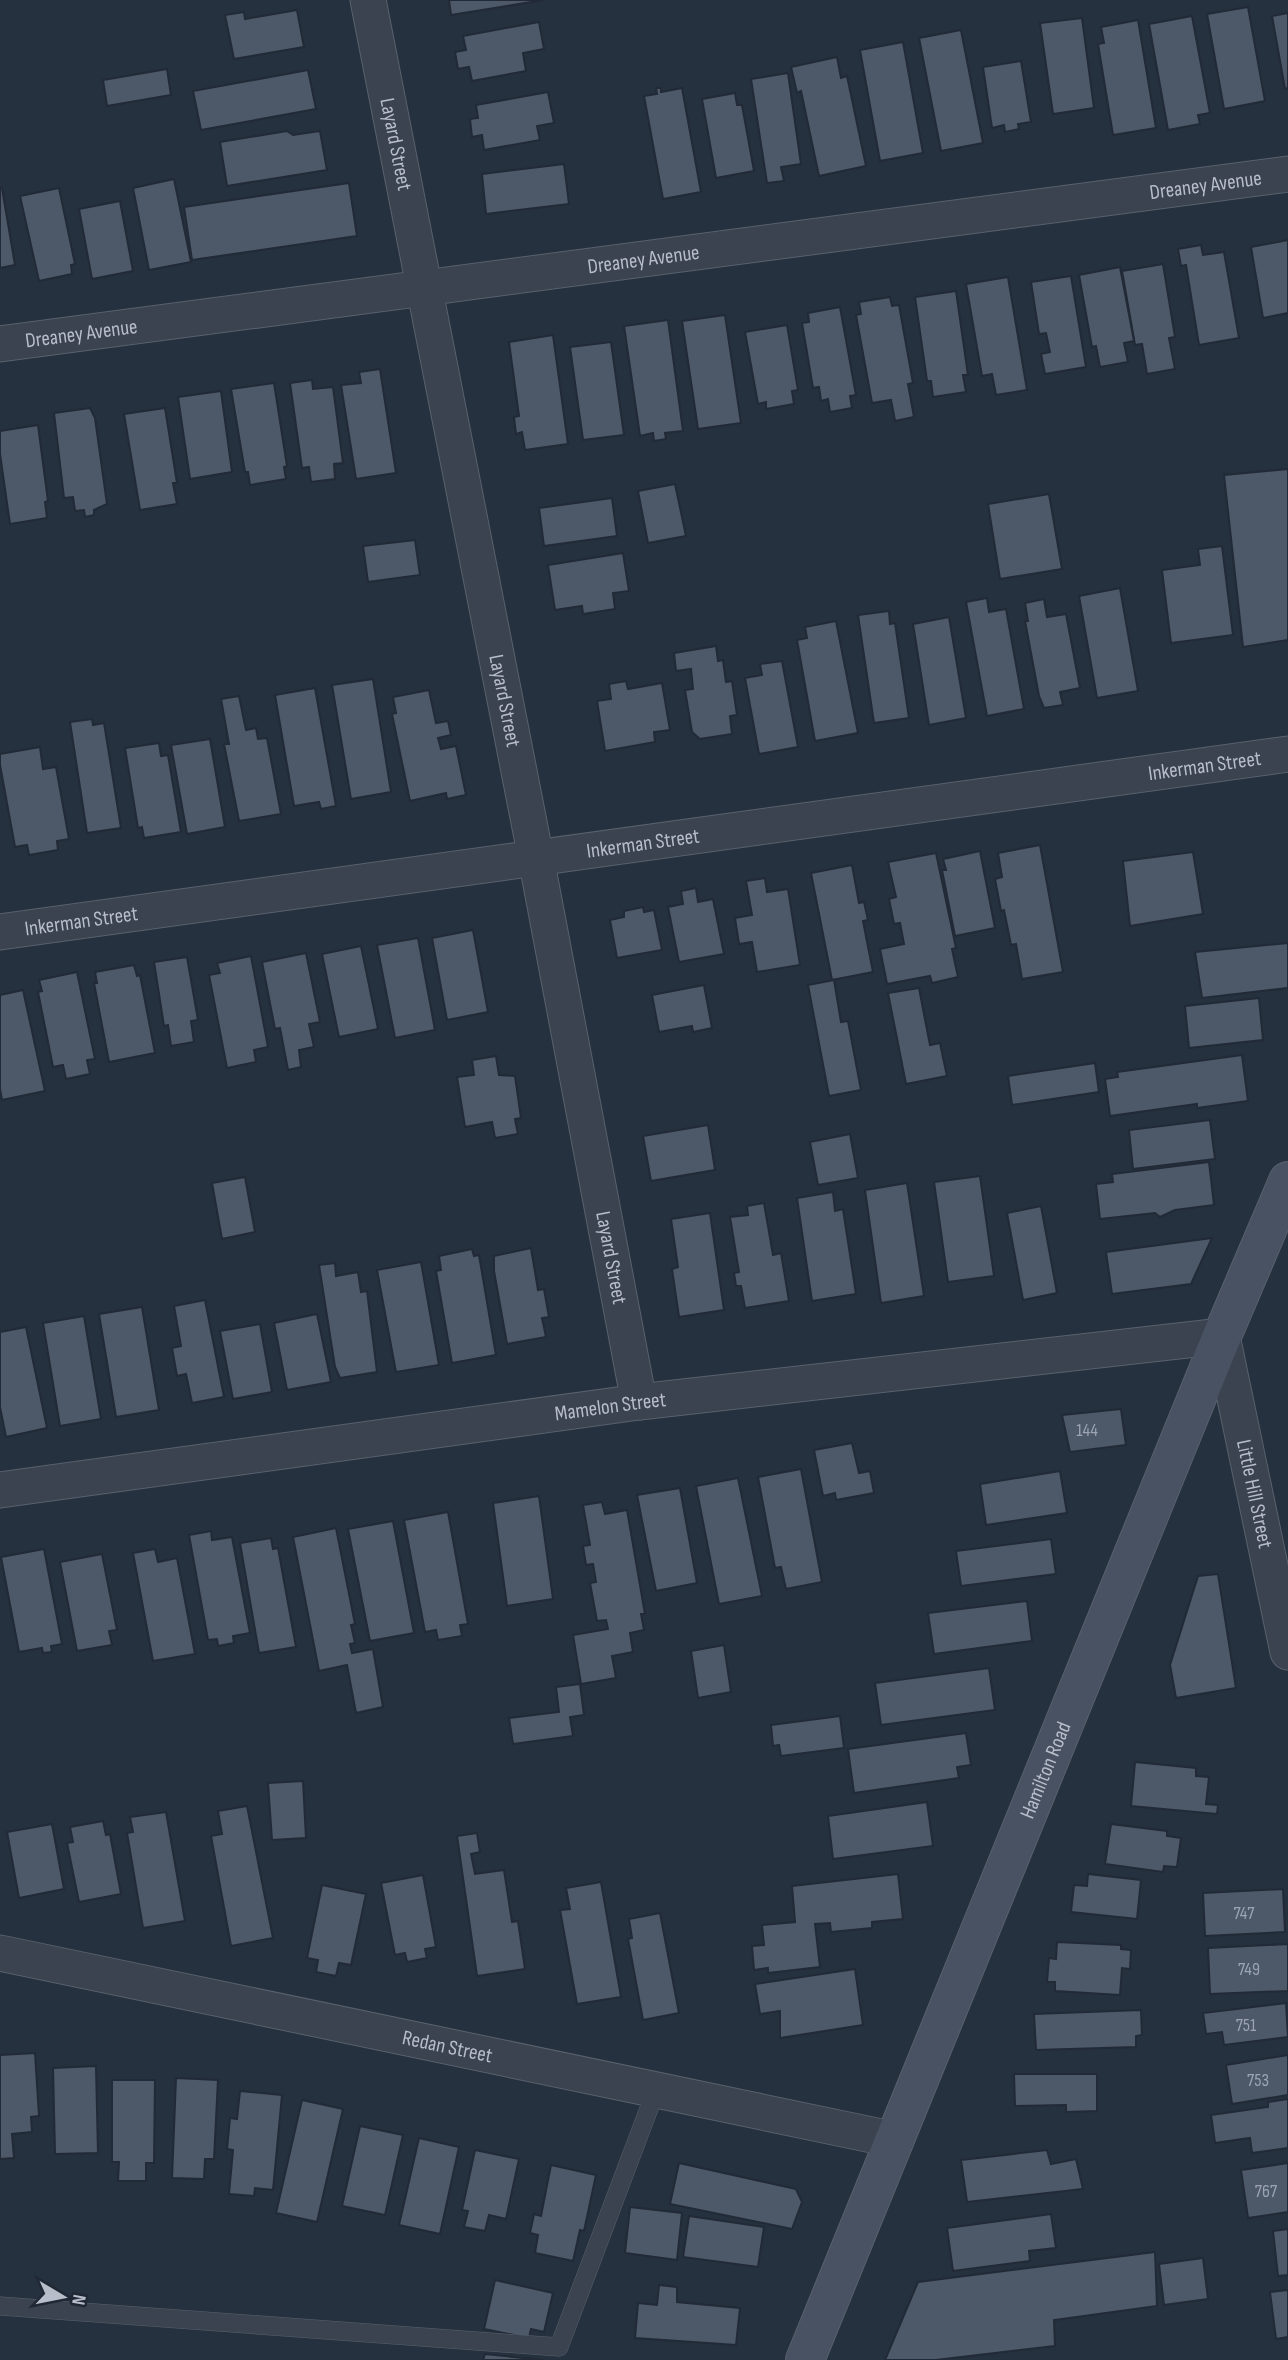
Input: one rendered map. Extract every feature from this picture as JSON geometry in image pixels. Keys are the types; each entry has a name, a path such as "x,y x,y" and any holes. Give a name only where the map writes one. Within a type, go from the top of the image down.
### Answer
{"main road":[{"name":"Hamilton Road","path":"805,2360 1222,1336 1288,1181"}],"street":[{"name":"Layard Street","path":"368,0 536,858 639,1402"},
{"name":"Dreaney Avenue","path":"0,344 1288,174"},
{"name":"Inkerman Street","path":"0,932 1288,754"},
{"name":"Mamelon Street","path":"0,1490 639,1402 1222,1336"},
{"name":"Little Hill Street","path":"1222,1336 1284,1614 1288,1652"},
{"name":"Redan Street","path":"0,1953 896,2140"}],"lane":[{"path":"0,2306 556,2353 656,2090"}],"building":[{"path":"449,0 544,0 451,15"},
{"path":"1248,7 1265,101 1224,109 1207,14"},
{"path":"297,10 304,47 234,59 225,15 244,12 245,19"},
{"path":"1288,13 1288,88 1285,89 1272,16"},
{"path":"1192,16 1210,113 1198,115 1200,124 1168,130 1149,24"},
{"path":"1082,18 1094,108 1053,114 1040,23"},
{"path":"1138,20 1156,128 1113,135 1098,44 1104,43 1101,27"},
{"path":"539,22 544,49 523,53 526,71 472,81 469,67 458,69 455,52 466,50 463,36"},
{"path":"961,30 983,143 941,151 919,38"},
{"path":"903,42 923,153 880,161 860,50"},
{"path":"837,57 841,78 847,76 866,166 819,176 801,91 797,93 791,67"},
{"path":"1021,61 1031,122 1018,124 1019,129 1005,132 1004,125 992,128 983,67"},
{"path":"167,69 171,95 107,106 103,80"},
{"path":"308,70 316,109 201,130 193,91"},
{"path":"788,73 801,164 781,167 784,181 767,183 751,79"},
{"path":"656,88 661,88 661,92 682,88 701,192 663,199 644,96 657,94"},
{"path":"548,92 554,123 537,126 540,140 484,150 482,135 472,137 470,119 478,118 476,105"},
{"path":"735,93 737,105 742,105 754,171 716,178 702,99"},
{"path":"287,131 293,135 320,131 327,170 227,186 220,142"},
{"path":"564,164 569,204 486,214 482,174"},
{"path":"174,179 191,262 149,270 133,188"},
{"path":"349,183 357,236 192,260 184,207"},
{"path":"0,188 15,265 0,268"},
{"path":"59,188 75,264 71,265 72,274 39,281 20,196"},
{"path":"120,201 133,271 92,279 79,209"},
{"path":"1288,240 1288,313 1263,318 1251,247"},
{"path":"1201,245 1203,255 1224,252 1239,338 1199,345 1186,265 1181,266 1178,249"},
{"path":"1163,264 1175,337 1169,338 1175,369 1147,374 1142,344 1135,345 1122,271"},
{"path":"1120,267 1134,341 1124,343 1128,362 1100,367 1096,346 1092,347 1079,275"},
{"path":"1071,276 1086,367 1045,374 1041,354 1050,352 1046,333 1039,334 1031,282"},
{"path":"1008,277 1027,390 996,395 992,374 982,376 966,284"},
{"path":"956,291 968,375 963,375 966,392 933,397 931,381 927,381 915,297"},
{"path":"890,297 892,306 899,305 913,383 908,384 914,417 895,421 891,400 872,403 856,315 861,314 859,302"},
{"path":"840,307 856,395 850,396 852,408 830,412 828,399 821,401 819,387 813,388 802,323 809,322 808,313"},
{"path":"725,315 741,423 698,429 682,321"},
{"path":"668,320 683,431 665,433 666,439 654,441 653,433 640,436 624,326"},
{"path":"787,325 798,390 792,391 794,404 766,409 766,402 758,404 745,332"},
{"path":"553,335 568,444 525,450 522,432 516,434 514,417 519,416 509,342"},
{"path":"611,342 624,435 583,440 570,347"},
{"path":"380,369 396,473 356,479 341,385 361,383 359,372"},
{"path":"312,380 313,389 333,387 343,463 334,464 335,479 311,482 309,467 302,468 290,383"},
{"path":"274,383 287,466 284,467 286,479 250,485 248,472 245,472 231,389"},
{"path":"221,391 232,472 190,479 178,397"},
{"path":"90,408 95,418 107,504 94,510 94,515 85,517 84,510 75,511 73,497 64,498 54,413"},
{"path":"165,408 177,483 173,483 177,504 140,510 124,414"},
{"path":"38,425 48,501 45,502 47,518 10,524 0,454 0,431"},
{"path":"1288,469 1288,640 1243,647 1224,475"},
{"path":"675,484 686,536 648,543 638,491"},
{"path":"1049,494 1062,569 1000,579 988,504"},
{"path":"612,498 617,536 544,546 539,508"},
{"path":"415,540 420,575 368,582 363,546"},
{"path":"1222,546 1233,635 1171,643 1162,570 1200,565 1198,549"},
{"path":"623,553 629,591 613,593 615,609 583,614 582,606 555,610 548,565"},
{"path":"1120,588 1138,691 1097,698 1079,596"},
{"path":"987,598 989,612 1006,609 1024,709 987,716 966,602"},
{"path":"1044,599 1047,617 1066,614 1080,688 1060,692 1063,705 1044,708 1039,696 1025,621 1028,621 1025,603"},
{"path":"889,611 890,624 895,623 909,718 874,723 858,615"},
{"path":"949,617 966,718 929,725 913,624"},
{"path":"836,621 858,733 815,741 797,640 807,638 805,627"},
{"path":"716,646 718,661 723,660 726,682 732,681 737,715 730,716 732,734 700,739 692,732 685,690 693,689 691,669 676,671 674,653"},
{"path":"782,661 798,747 759,754 745,678 762,675 760,664"},
{"path":"373,679 391,792 351,799 332,685"},
{"path":"626,681 628,689 662,683 670,730 654,732 655,742 605,751 597,701 611,699 609,684"},
{"path":"315,688 336,806 321,809 319,802 294,806 275,695"},
{"path":"429,690 436,723 448,721 451,735 438,738 441,749 456,746 466,795 447,799 446,793 410,801 392,714 396,713 393,697"},
{"path":"239,696 246,730 256,728 258,739 267,738 281,814 239,821 224,744 229,744 221,699"},
{"path":"92,719 93,725 104,723 121,828 87,833 70,722"},
{"path":"210,739 225,827 187,834 171,745"},
{"path":"159,743 161,756 168,755 181,832 144,838 142,827 138,828 125,748"},
{"path":"40,747 43,769 56,767 69,839 57,841 58,850 29,855 27,845 15,847 0,754"},
{"path":"1040,845 1063,972 1022,979 1016,944 1011,945 1004,910 1001,911 995,879 1002,877 998,853"},
{"path":"980,851 995,928 955,936 942,870 946,870 943,859"},
{"path":"1193,852 1203,914 1130,926 1123,861"},
{"path":"936,853 956,948 952,949 958,977 932,983 930,976 887,984 880,949 904,944 900,923 894,924 889,899 896,897 888,862"},
{"path":"852,865 859,903 864,902 868,920 863,921 873,972 832,980 811,873"},
{"path":"765,878 767,892 788,889 800,965 757,972 752,942 739,944 735,918 752,915 746,881"},
{"path":"696,888 698,902 713,899 724,954 679,962 668,907 683,904 681,891"},
{"path":"643,907 644,912 654,910 662,950 617,958 610,920 624,917 624,911"},
{"path":"473,930 488,1012 447,1020 432,938"},
{"path":"418,938 435,1030 395,1038 377,945"},
{"path":"1288,943 1288,988 1202,998 1195,952"},
{"path":"361,946 378,1029 339,1037 322,954"},
{"path":"306,953 320,1022 309,1024 314,1047 299,1050 301,1067 288,1070 280,1028 275,1029 262,962"},
{"path":"251,956 268,1047 254,1050 256,1062 227,1068 209,975 220,973 217,963"},
{"path":"187,957 198,1020 191,1021 194,1042 171,1046 168,1025 164,1026 154,962"},
{"path":"134,965 137,976 140,975 155,1053 109,1062 94,983 97,983 95,972"},
{"path":"77,972 95,1059 87,1060 90,1074 66,1079 63,1065 53,1067 38,992 42,991 39,980"},
{"path":"834,980 841,1022 848,1021 861,1090 829,1096 808,985"},
{"path":"704,985 712,1028 693,1032 692,1026 659,1032 652,995"},
{"path":"919,988 930,1045 940,1043 947,1076 906,1084 888,993"},
{"path":"23,990 45,1091 2,1100 0,995"},
{"path":"1259,998 1263,1040 1189,1048 1185,1006"},
{"path":"1242,1055 1248,1101 1197,1108 1197,1104 1110,1116 1105,1079 1118,1077 1117,1072"},
{"path":"496,1056 499,1075 515,1076 521,1118 515,1119 518,1134 495,1138 492,1122 465,1127 457,1077 474,1075 472,1060"},
{"path":"1095,1063 1099,1092 1012,1105 1008,1076"},
{"path":"1210,1120 1215,1159 1133,1169 1129,1130"},
{"path":"708,1125 715,1170 651,1181 643,1136"},
{"path":"850,1134 858,1178 818,1185 810,1142"},
{"path":"1209,1162 1214,1205 1175,1210 1160,1217 1155,1213 1100,1219 1096,1184 1113,1182 1112,1174"},
{"path":"980,1176 994,1276 948,1282 934,1182"},
{"path":"245,1177 255,1232 222,1239 212,1183"},
{"path":"907,1183 924,1296 881,1303 865,1190"},
{"path":"833,1192 835,1211 843,1209 856,1294 812,1301 797,1198"},
{"path":"764,1203 773,1255 781,1253 789,1301 745,1308 741,1286 736,1286 734,1273 739,1272 730,1217 748,1215 747,1206"},
{"path":"1041,1206 1057,1293 1023,1300 1007,1213"},
{"path":"710,1213 724,1310 679,1317 672,1269 678,1267 671,1219"},
{"path":"1212,1238 1191,1284 1112,1294 1106,1252"},
{"path":"531,1248 538,1290 544,1289 549,1317 542,1318 546,1337 507,1344 494,1271 494,1256"},
{"path":"472,1249 474,1256 479,1255 496,1355 452,1363 436,1271 441,1270 439,1256"},
{"path":"421,1262 439,1365 396,1372 377,1270"},
{"path":"335,1263 336,1276 358,1272 361,1292 367,1291 377,1372 340,1378 335,1367 319,1265"},
{"path":"205,1300 224,1397 192,1403 186,1374 177,1376 172,1348 181,1346 174,1306"},
{"path":"142,1307 159,1410 116,1417 99,1314"},
{"path":"317,1314 331,1382 287,1390 274,1323"},
{"path":"84,1316 101,1419 60,1426 43,1323"},
{"path":"260,1324 272,1392 233,1399 220,1331"},
{"path":"26,1327 47,1428 6,1437 0,1407 0,1332"},
{"path":"1121,1409 1126,1445 1070,1452 1062,1415"},
{"path":"852,1443 859,1473 870,1471 874,1493 836,1500 835,1493 823,1496 814,1450"},
{"path":"801,1469 822,1582 786,1589 781,1567 775,1568 758,1477"},
{"path":"1060,1471 1067,1513 986,1525 980,1484"},
{"path":"738,1478 762,1596 719,1604 696,1486"},
{"path":"680,1488 697,1583 656,1591 637,1495"},
{"path":"539,1496 553,1599 507,1606 493,1503"},
{"path":"602,1502 605,1514 627,1510 645,1614 641,1614 644,1630 630,1633 633,1652 612,1656 616,1678 581,1684 573,1635 608,1629 606,1620 597,1621 590,1583 596,1582 593,1564 586,1565 583,1546 590,1545 583,1505"},
{"path":"448,1512 468,1624 460,1625 462,1636 438,1640 436,1630 425,1632 404,1520"},
{"path":"393,1521 414,1633 370,1641 348,1529"},
{"path":"336,1528 355,1624 351,1625 355,1643 350,1644 352,1653 373,1649 383,1707 356,1713 347,1665 319,1671 293,1537"},
{"path":"211,1531 212,1540 232,1537 250,1633 233,1636 234,1643 218,1646 217,1639 208,1640 189,1535"},
{"path":"271,1538 273,1549 278,1548 296,1647 259,1653 240,1543"},
{"path":"1051,1539 1056,1574 961,1586 956,1551"},
{"path":"44,1549 62,1644 51,1646 52,1652 43,1653 42,1648 19,1652 1,1557"},
{"path":"155,1549 158,1562 177,1558 195,1654 153,1661 133,1553"},
{"path":"102,1554 117,1630 109,1631 112,1645 77,1651 60,1562"},
{"path":"1218,1574 1236,1688 1176,1698 1170,1665 1198,1576"},
{"path":"1027,1601 1032,1641 934,1654 928,1613"},
{"path":"724,1645 731,1692 698,1698 691,1651"},
{"path":"989,1668 995,1710 881,1725 875,1683"},
{"path":"580,1684 584,1715 570,1717 573,1736 513,1744 509,1718 559,1712 556,1687"},
{"path":"840,1716 844,1748 781,1756 779,1745 773,1746 771,1725"},
{"path":"966,1733 971,1765 957,1767 959,1778 854,1793 848,1749"},
{"path":"1135,1762 1196,1768 1196,1776 1209,1777 1206,1804 1218,1805 1217,1814 1131,1806"},
{"path":"303,1781 306,1838 272,1840 268,1783"},
{"path":"927,1802 933,1846 833,1859 828,1816"},
{"path":"247,1806 273,1938 231,1946 211,1836 222,1834 218,1811"},
{"path":"166,1812 185,1921 143,1928 127,1833 133,1832 130,1817"},
{"path":"103,1821 106,1835 110,1834 121,1894 79,1902 67,1843 73,1842 70,1827"},
{"path":"52,1824 64,1889 19,1898 7,1832"},
{"path":"1111,1824 1167,1831 1167,1836 1181,1838 1177,1867 1164,1866 1163,1872 1105,1864"},
{"path":"477,1833 480,1852 471,1854 475,1874 504,1870 512,1922 518,1921 525,1969 477,1976 457,1836"},
{"path":"898,1874 903,1919 872,1922 872,1928 831,1932 830,1923 815,1924 820,1967 768,1973 768,1968 754,1970 752,1946 764,1945 762,1925 795,1922 792,1886"},
{"path":"1088,1874 1141,1880 1137,1919 1071,1912 1074,1885 1087,1886"},
{"path":"423,1875 436,1947 425,1949 427,1958 407,1962 405,1953 395,1955 381,1883"},
{"path":"601,1882 621,1997 577,2004 560,1910 570,1909 566,1888"},
{"path":"322,1885 366,1894 351,1965 339,1963 336,1976 316,1972 318,1960 307,1958"},
{"path":"1283,1889 1285,1932 1205,1936 1203,1893"},
{"path":"660,1913 679,2013 643,2020 628,1939 632,1938 629,1919"},
{"path":"1057,1942 1121,1945 1121,1949 1131,1950 1130,1969 1122,1968 1120,1995 1055,1991 1055,1982 1047,1982 1049,1958 1056,1959"},
{"path":"1288,1944 1288,1991 1210,1994 1208,1948"},
{"path":"855,1969 863,2025 780,2038 780,2011 760,2014 755,1984"},
{"path":"1286,2003 1288,2037 1224,2045 1222,2032 1206,2034 1203,2013"},
{"path":"1141,2010 1142,2035 1136,2036 1136,2047 1036,2050 1034,2014"},
{"path":"35,2053 39,2116 31,2117 32,2132 12,2134 14,2158 0,2159 0,2055"},
{"path":"1288,2055 1288,2095 1232,2104 1226,2065"},
{"path":"96,2066 98,2153 55,2154 53,2068"},
{"path":"1014,2074 1097,2074 1097,2111 1066,2112 1066,2105 1015,2106"},
{"path":"176,2078 218,2080 214,2159 205,2159 204,2179 172,2178"},
{"path":"112,2080 155,2080 154,2163 146,2163 146,2181 118,2181 119,2162 112,2162"},
{"path":"240,2091 282,2095 273,2190 255,2188 254,2196 229,2194 233,2150 227,2149 230,2118 237,2119"},
{"path":"1288,2099 1288,2148 1252,2153 1250,2138 1215,2143 1211,2115 1268,2107 1268,2102"},
{"path":"302,2100 343,2109 317,2222 276,2213"},
{"path":"360,2126 403,2135 385,2215 342,2206"},
{"path":"419,2138 459,2147 440,2234 399,2225"},
{"path":"475,2150 519,2159 506,2219 489,2215 485,2231 464,2227 468,2211 462,2210"},
{"path":"1047,2150 1051,2164 1076,2159 1083,2189 967,2202 961,2160"},
{"path":"679,2163 796,2189 802,2202 792,2229 670,2204"},
{"path":"1288,2163 1288,2212 1248,2218 1241,2170"},
{"path":"551,2165 596,2175 584,2231 580,2230 573,2261 535,2253 538,2235 530,2233 534,2214 541,2216"},
{"path":"630,2207 682,2213 677,2260 625,2253"},
{"path":"1051,2214 1056,2248 1029,2251 1030,2261 953,2271 947,2228"},
{"path":"689,2216 764,2227 758,2267 683,2257"},
{"path":"1288,2229 1288,2275 1278,2276 1273,2231"},
{"path":"1155,2252 1157,2306 1054,2320 1055,2346 936,2360 885,2360 918,2282"},
{"path":"1203,2258 1208,2299 1164,2305 1159,2264"},
{"path":"495,2280 553,2293 544,2332 531,2329 529,2338 484,2329"},
{"path":"659,2285 677,2287 677,2302 740,2308 736,2345 635,2338 638,2303 657,2305"},
{"path":"1288,2290 1288,2337 1276,2339 1270,2292"},
{"path":"485,2354 543,2360 483,2360"}]}
